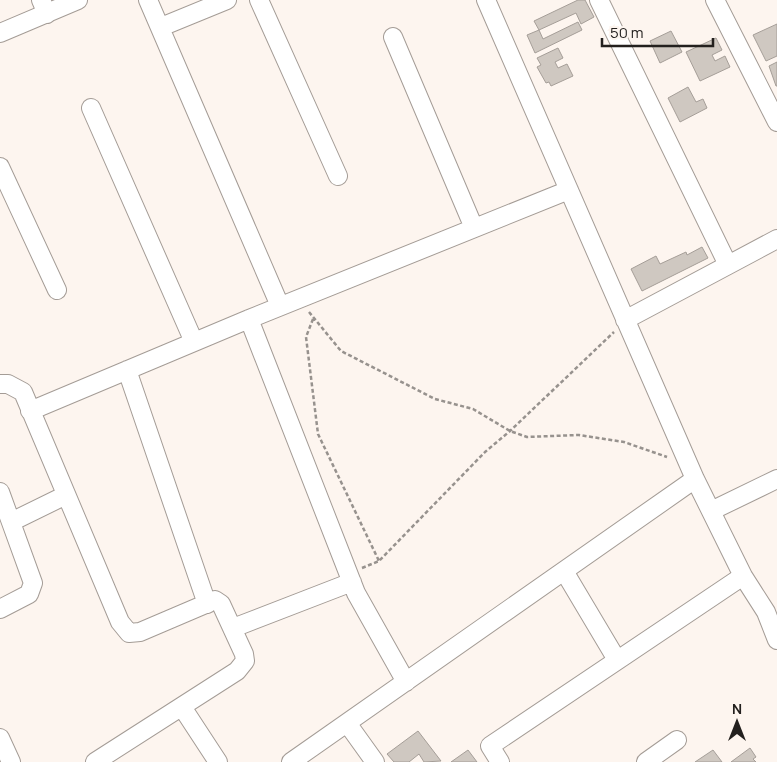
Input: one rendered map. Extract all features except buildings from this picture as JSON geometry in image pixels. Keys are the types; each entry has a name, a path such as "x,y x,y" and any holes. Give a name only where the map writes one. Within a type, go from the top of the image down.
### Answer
{"street":[{"path":"0,33 44,7 78,0"},
{"path":"148,0 280,306"},
{"path":"161,28 227,0"},
{"path":"259,0 338,176"},
{"path":"486,0 692,472 742,576 771,611 777,640"},
{"path":"599,0 728,265"},
{"path":"715,0 777,122"},
{"path":"393,37 474,228"},
{"path":"91,108 194,342"},
{"path":"0,167 58,290"},
{"path":"30,411 280,306 569,190"},
{"path":"625,320 777,239"},
{"path":"249,319 350,577 406,682"},
{"path":"127,370 207,604"},
{"path":"0,384 8,384 23,392 120,622 129,633 140,632 215,600 222,604 244,654 245,661 237,672 95,762"},
{"path":"291,762 564,571 692,472"},
{"path":"711,511 777,479"},
{"path":"0,492 6,515 32,582 32,589 29,594 0,608"},
{"path":"6,515 66,495"},
{"path":"564,571 618,660"},
{"path":"500,762 490,746 742,576"},
{"path":"233,628 350,577"},
{"path":"182,707 218,762"},
{"path":"347,722 375,762"},
{"path":"0,738 11,762"},
{"path":"646,762 677,740"}],"path":[{"path":"302,298 313,319 342,351 435,400 472,409 510,431 528,437 580,435 624,442 692,472"},
{"path":"313,319 306,337 318,434 379,561"},
{"path":"350,577 379,561 485,452 510,431 625,320"}]}
